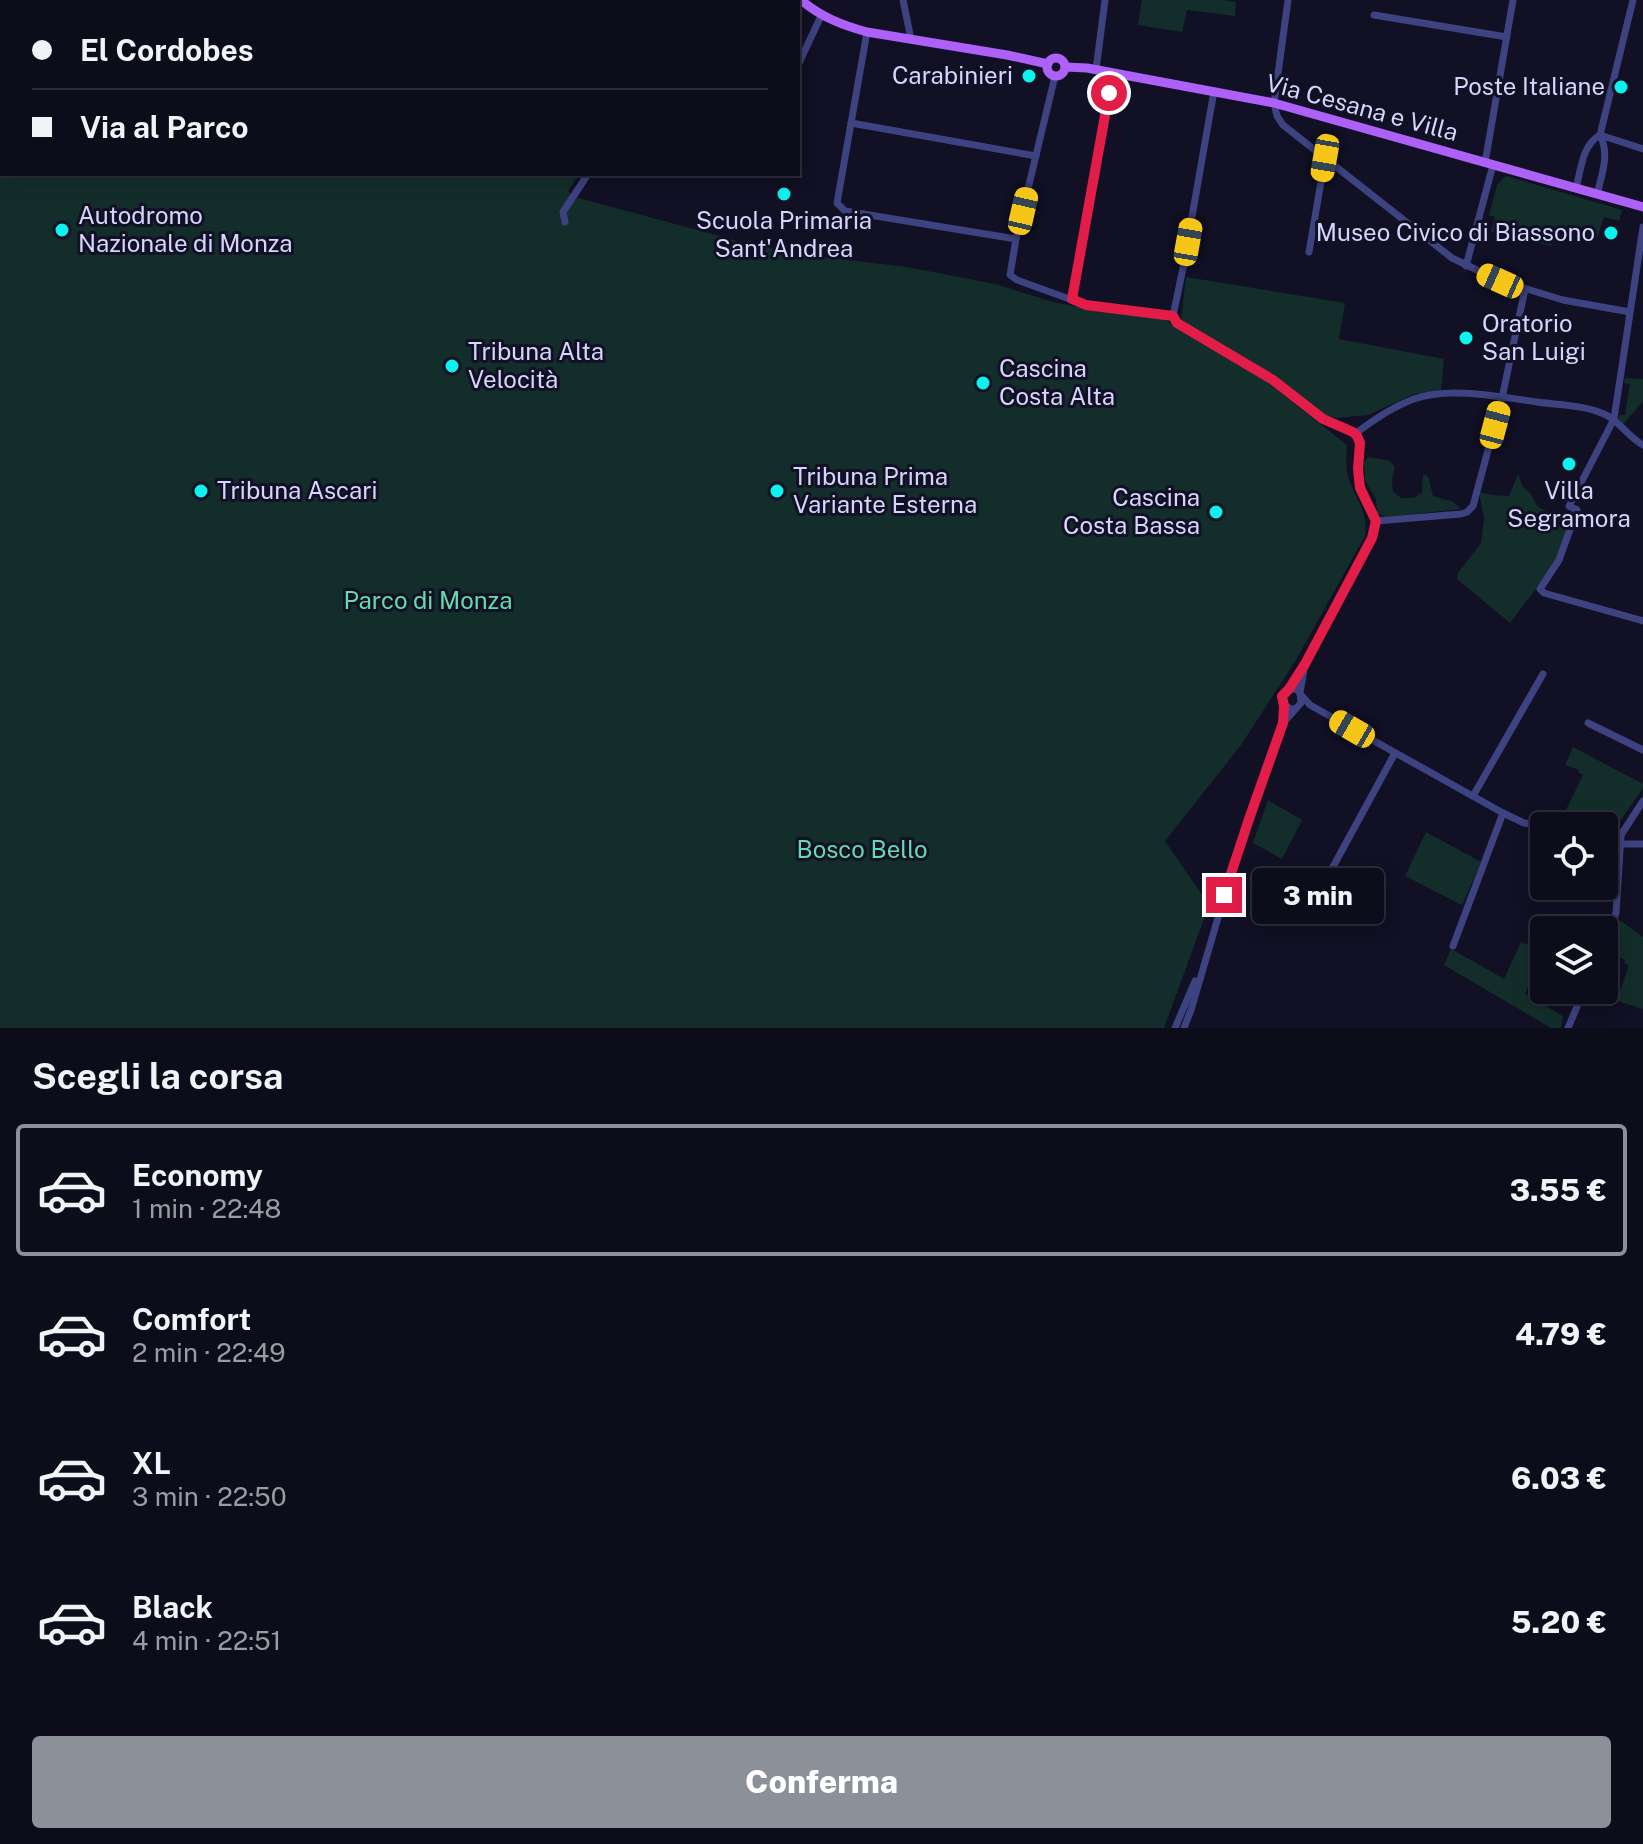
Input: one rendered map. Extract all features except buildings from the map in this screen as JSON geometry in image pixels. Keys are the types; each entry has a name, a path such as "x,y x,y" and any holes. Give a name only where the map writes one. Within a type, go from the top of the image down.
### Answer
{"main road":[{"path":"801,0 821,16 867,32 1048,64"},
{"path":"1058,58 1065,67 1061,75 1055,76 1048,70 1048,64 1058,58"},
{"name":"Via Cesana e Villa","path":"1065,67 1274,103 1643,207"}],"street":[{"path":"903,0 911,39"},
{"path":"1096,70 1105,0"},
{"path":"1288,0 1274,103 1283,125 1466,266 1500,281 1563,300 1630,312"},
{"path":"1466,266 1489,164 1513,0"},
{"path":"1597,194 1606,153 1600,135 1633,0"},
{"path":"1374,15 1507,37"},
{"path":"800,61 821,16"},
{"path":"867,32 837,203 845,211 1016,239"},
{"path":"1072,299 1113,73"},
{"path":"1055,76 1010,275 1086,305 1173,316"},
{"path":"1184,1028 1249,819 1283,723 1282,696 1305,664 1372,538 1376,521 1360,488 1360,443 1355,434 1323,419 1273,380 1177,323 1173,316 1214,91"},
{"path":"851,123 1036,156"},
{"path":"1576,188 1591,140 1600,135 1643,149"},
{"path":"1309,252 1325,158"},
{"path":"565,222 563,212 587,176"},
{"path":"1643,227 1614,419 1569,506 1577,510 1559,560 1541,586 1541,592 1643,621"},
{"path":"1376,521 1467,512 1473,506 1502,398 1524,289"},
{"path":"1355,434 1378,416 1415,398 1462,394 1600,412 1614,419 1643,445"},
{"path":"1283,723 1301,703 1305,664"},
{"path":"1473,796 1543,674"},
{"path":"1289,689 1296,689 1310,705 1395,753 1503,813 1530,824"},
{"path":"1284,706 1296,708 1310,705"},
{"path":"1588,723 1643,750"},
{"path":"1328,876 1395,753"},
{"path":"1615,916 1621,840 1643,801"},
{"path":"1453,946 1503,813"},
{"path":"1618,839 1643,844"},
{"path":"1175,1028 1209,946"},
{"path":"1568,1028 1578,1004"}],"green space":[{"path":"1142,0 1236,2 1235,16 1187,10 1182,32 1138,25"},
{"name":"Parco di Monza","path":"0,176 578,176 568,191 575,197 738,241 796,254 907,267 995,284 1053,302 1098,311 1162,318 1266,381 1347,445 1347,471 1363,512 1365,536 1296,660 1241,745 1165,841 1209,905 1164,1028 0,1028"},
{"path":"1506,176 1622,210 1619,221 1604,217 1597,239 1556,229 1551,246 1491,232 1495,217 1489,215 1497,185"},
{"path":"1186,277 1345,303 1339,339 1444,359 1441,390 1414,394 1368,415 1326,416 1279,378 1183,322"},
{"path":"1625,378 1643,379 1643,401 1622,426 1618,422 1619,415 1625,415 1630,384 1624,383"},
{"path":"1368,457 1390,461 1395,467 1393,492 1401,498 1414,498 1422,492 1423,474 1428,476 1433,496 1453,502 1461,509 1385,517 1377,513 1376,499 1365,480 1364,462"},
{"path":"1518,474 1523,487 1538,507 1573,521 1571,537 1510,623 1457,579 1458,573 1481,543 1484,519 1479,492 1509,496"},
{"path":"1573,747 1643,784 1643,788 1618,824 1618,812 1565,812 1583,775 1579,770 1565,765"},
{"path":"1268,800 1302,820 1282,859 1253,843"},
{"path":"1426,832 1481,862 1462,905 1405,876"},
{"path":"1621,921 1643,937 1643,1009 1618,1001 1629,965 1618,956 1618,922"},
{"path":"1521,942 1530,946 1530,983 1525,994 1530,997 1530,1004 1542,1004 1563,1016 1561,1028 1551,1028 1444,965 1451,949 1504,979"}],"place":[{"name":"Carabinieri","path":"1029,76"},
{"name":"Poste Italiane","path":"1621,87"},
{"name":"Scuola Primaria Sant'Andrea","path":"784,194"},
{"name":"Autodromo Nazionale di Monza","path":"62,230"},
{"name":"Museo Civico di Biassono","path":"1611,233"},
{"name":"Oratorio San Luigi","path":"1466,338"},
{"name":"Tribuna Alta Velocità","path":"452,366"},
{"name":"Cascina Costa Alta","path":"983,383"},
{"name":"Villa Segramora","path":"1569,464"},
{"name":"Tribuna Ascari","path":"201,491"},
{"name":"Tribuna Prima Variante Esterna","path":"777,491"},
{"name":"Cascina Costa Bassa","path":"1216,512"}],"route":[{"path":"1109,93 1072,299 1086,305 1173,316 1177,323 1273,380 1323,419 1353,432 1360,443 1360,488 1376,521 1372,538 1305,664 1282,696 1283,723 1224,895"}],"park label":[{"name":"Bosco Bello","path":"862,850"}]}
